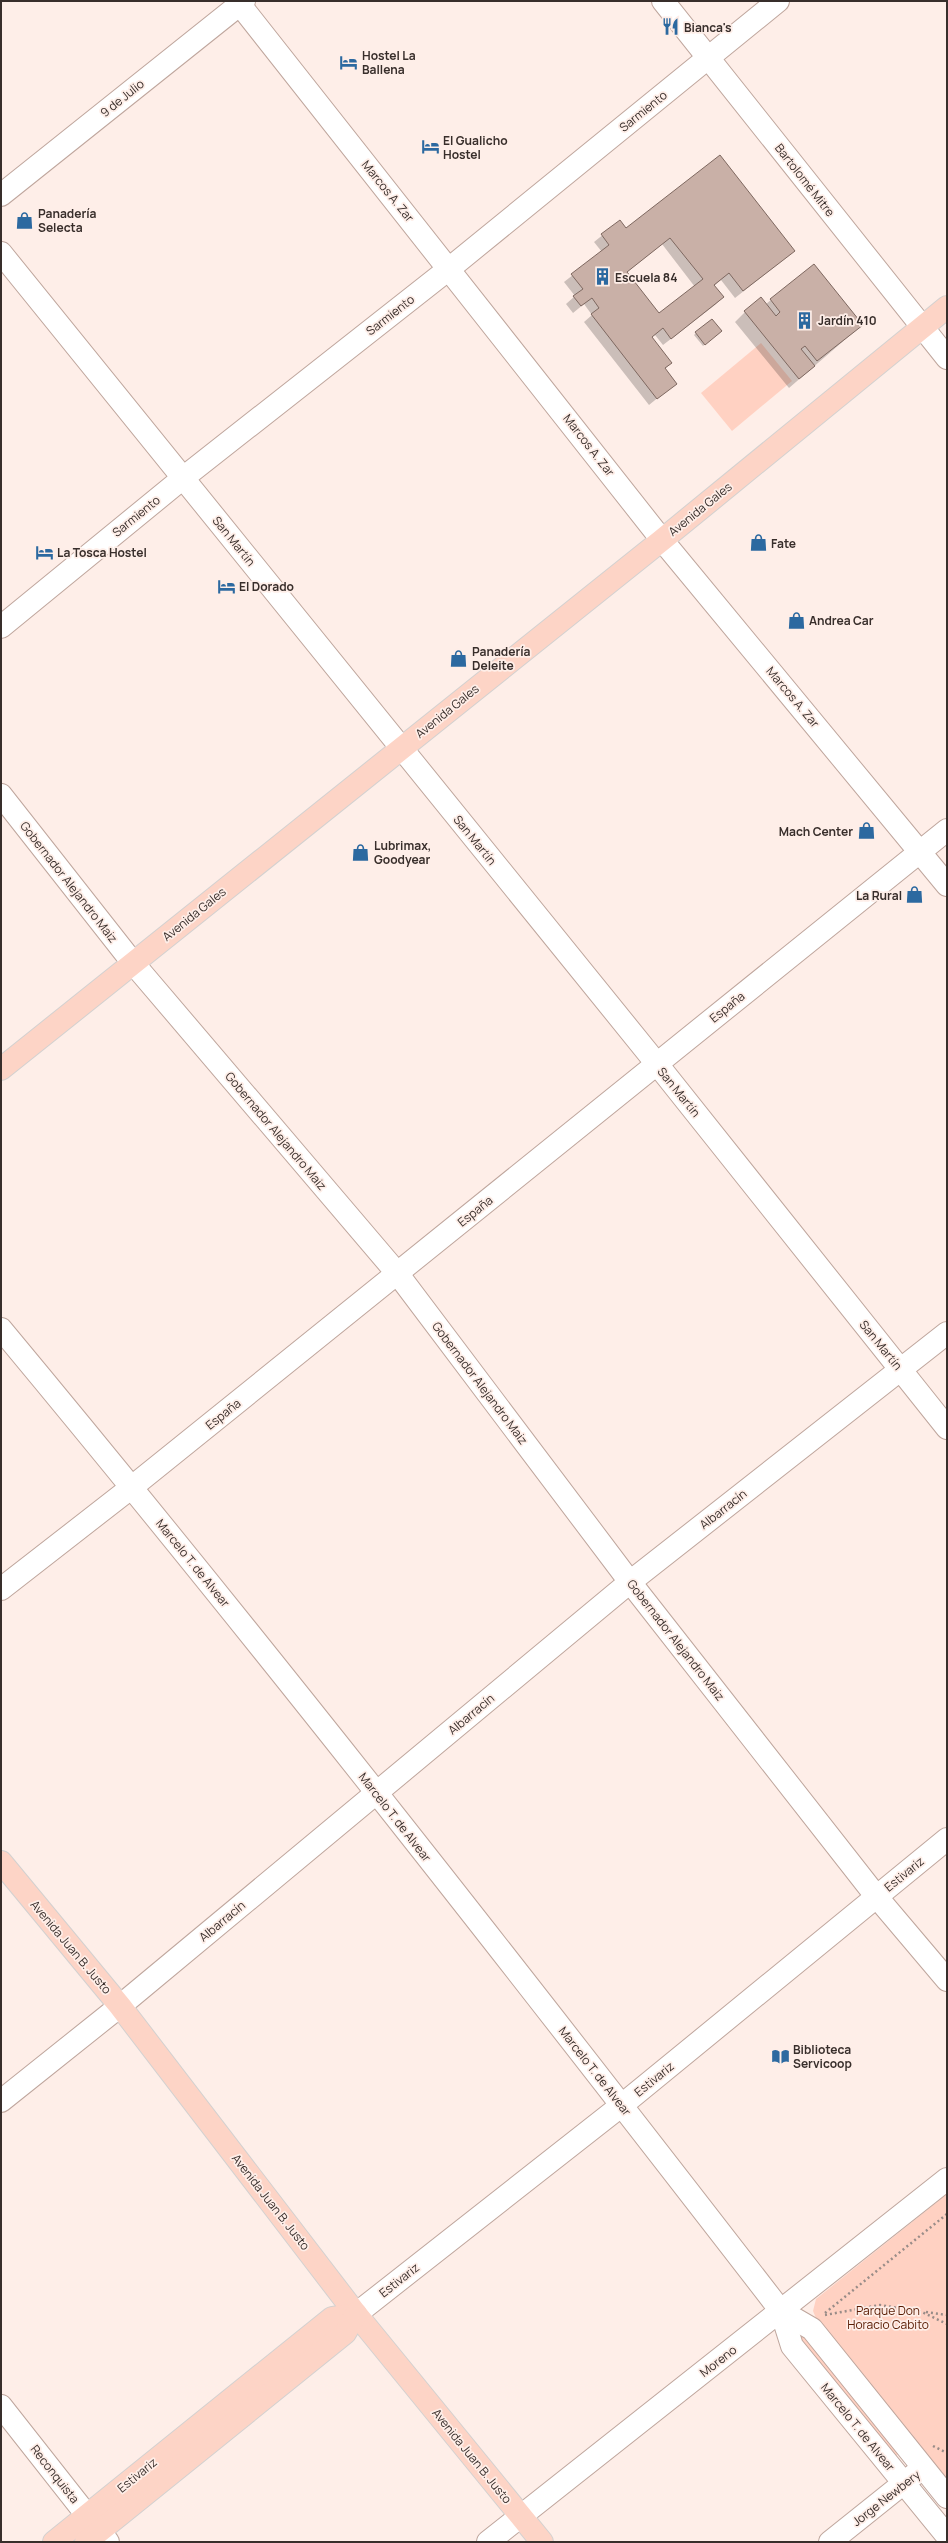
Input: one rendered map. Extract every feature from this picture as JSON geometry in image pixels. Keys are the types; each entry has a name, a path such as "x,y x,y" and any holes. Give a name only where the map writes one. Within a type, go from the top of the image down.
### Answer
{"main road":[{"name":"Avenida Gales","path":"1,1069 662,540 947,306"},
{"name":"Avenida Juan B. Justo","path":"1,1862 120,2006 356,2314 542,2542"},
{"name":"Estivariz","path":"54,2542 95,2533 345,2333 356,2314"}],"street":[{"name":"Bartolomé Mitre","path":"663,1 947,358"},
{"name":"Sarmiento","path":"1,627 183,478 450,268 778,1"},
{"name":"9 de Julio","path":"1,195 240,2"},
{"name":"Marcos A. Zar","path":"240,2 662,540 947,885"},
{"name":"San Martín","path":"1,253 657,1064 947,1428"},
{"name":"Gobernador Alejandro Maiz","path":"1,795 133,963 397,1273 630,1582 876,1896 947,1980"},
{"name":"España","path":"1,1589 132,1487 947,830"},
{"name":"Marcelo T. de Alvear","path":"1,1329 132,1487 376,1792 622,2105 781,2311 792,2346 947,2536"},
{"name":"Albarracín","path":"1,2100 120,2006 630,1582 901,1371 947,1333"},
{"name":"Estivariz","path":"356,2314 622,2105 947,1839"},
{"name":"Moreno","path":"488,2542 947,2179"},
{"name":"Marcelo T. de Alvear","path":"781,2311 812,2329 947,2497"},
{"name":"Reconquista","path":"1,2406 95,2533"},
{"name":"Jorge Newbery","path":"830,2542 903,2483 924,2468"}],"path":[{"path":"947,2214 822,2315 880,2305 947,2315"},
{"path":"922,2312 947,2324"}],"green space":[{"path":"761,343 792,381 732,431 701,393"},
{"name":"Parque Don Horacio Cabito","path":"947,2194 947,2484 818,2323 813,2311 816,2299"},
{"path":"803,2335 899,2453 895,2457 800,2338"}],"building":[{"name":"Escuela 84","path":"720,155 795,251 743,291 729,273 714,285 724,297 671,339 663,328 652,337 672,363 665,368 677,384 657,399 591,314 599,308 592,298 581,306 573,296 583,289 571,274 609,245 601,234 620,220 626,228","holes":["670,238 703,279 659,313 627,272"]},
{"name":"Jardín 410","path":"814,264 863,325 817,361 805,346 801,349 815,366 799,379 744,311 761,297 776,316 780,312 770,299"},
{"path":"712,319 722,331 705,345 695,332"}],"place":[{"name":"Bianca's","path":"671,27"},
{"name":"Hostel La Ballena","path":"349,62"},
{"name":"El Gualicho Hostel","path":"430,147"},
{"name":"Panadería Selecta","path":"25,220"},
{"name":"Escuela 84","path":"602,277"},
{"name":"Jardín 410","path":"805,320"},
{"name":"Fate","path":"758,543"},
{"name":"La Tosca Hostel","path":"44,552"},
{"name":"El Dorado","path":"226,586"},
{"name":"Andrea Car","path":"796,620"},
{"name":"Panadería Deleite","path":"459,658"},
{"name":"Mach Center","path":"866,831"},
{"name":"Lubrimax, Goodyear","path":"361,852"},
{"name":"La Rural","path":"915,895"},
{"name":"Biblioteca Servicoop","path":"780,2056"}]}
